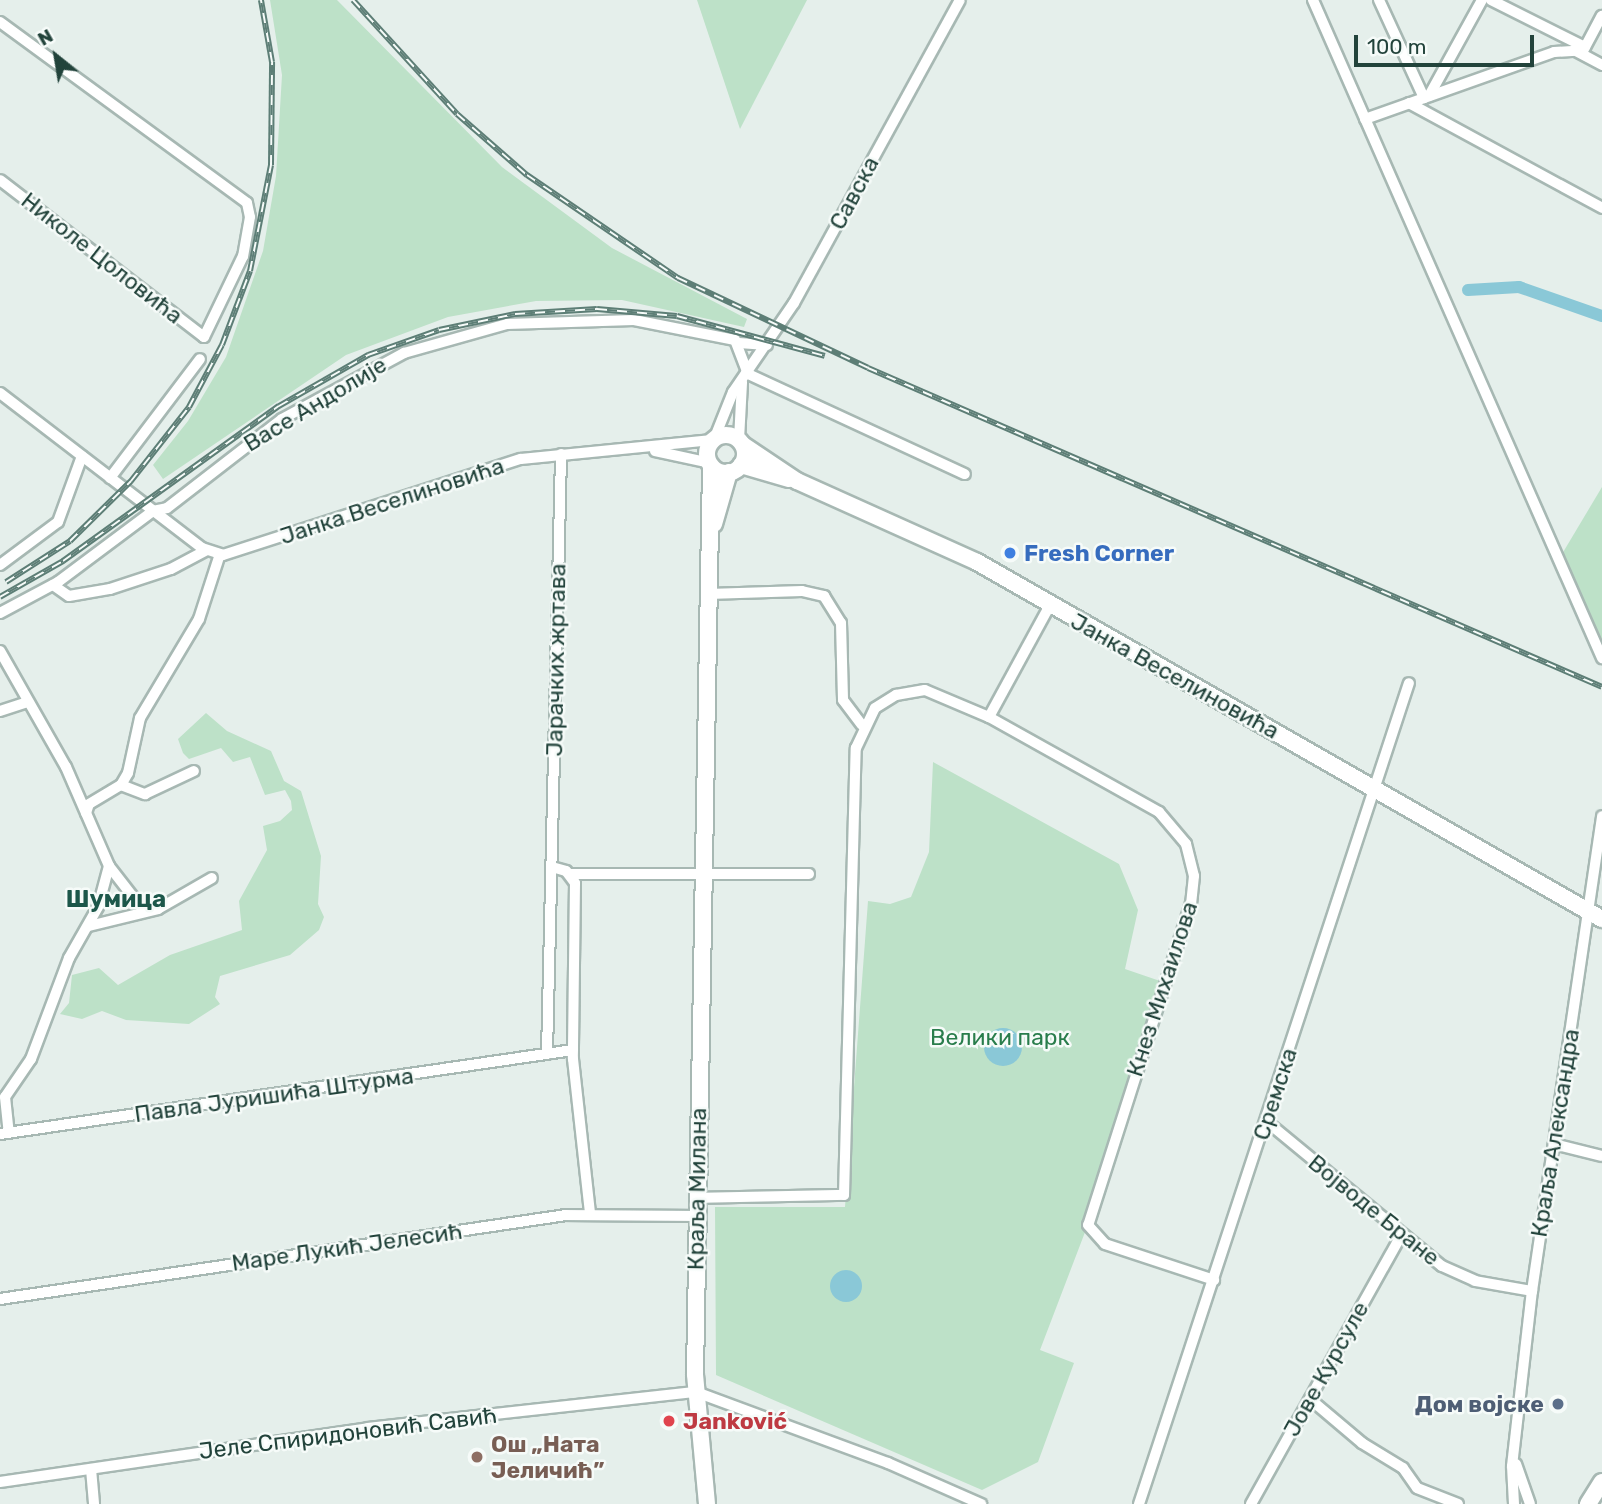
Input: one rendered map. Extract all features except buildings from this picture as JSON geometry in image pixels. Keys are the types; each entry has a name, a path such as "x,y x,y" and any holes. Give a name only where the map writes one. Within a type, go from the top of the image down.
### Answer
{"main road":[{"path":"714,439 741,442"},
{"name":"Краља Милана","path":"706,1504 696,1392 696,1198 706,874 710,465 714,439"},
{"name":"Краља Милана","path":"708,550 735,469 741,442"},
{"name":"Јанка Веселиновића","path":"741,442 797,481 977,562 1595,915"},
{"path":"710,465 797,481"},
{"path":"1580,1504 1595,1493"}],"street":[{"name":"Савска","path":"714,439 745,376 767,345 960,0"},
{"path":"1313,0 1602,658"},
{"path":"1379,0 1427,97"},
{"path":"1427,97 1482,0"},
{"path":"1491,0 1584,50 1602,65"},
{"path":"1584,50 1602,16"},
{"name":"Николе Цоловића","path":"0,22 247,203 250,217 243,256 204,337 0,180"},
{"path":"1365,119 1554,52 1584,50"},
{"path":"1409,103 1602,208"},
{"name":"Васе Андолије","path":"0,613 52,585 153,511 167,508 293,412 374,365 439,342 507,324 589,318 674,325 739,343 767,345"},
{"path":"739,343 745,376 741,442"},
{"path":"110,478 200,359"},
{"path":"745,376 965,474"},
{"path":"0,393 206,550 220,554 199,619 139,718 121,785 89,804 86,813"},
{"name":"Јанка Веселиновића","path":"220,554 486,468 561,454 646,449 714,439"},
{"name":"Јанка Веселиновића","path":"646,449 710,465"},
{"name":"Јарачких жртава","path":"547,1054 561,454"},
{"path":"0,565 58,522 82,456"},
{"path":"52,585 69,596 110,589 171,569 206,550"},
{"path":"696,1198 844,1195 855,759 862,725 844,704 841,623 824,596 802,591 708,594"},
{"path":"989,717 1050,605"},
{"path":"0,651 86,813 109,866 144,911"},
{"name":"Сремска","path":"1139,1504 1409,683"},
{"name":"Кнез Михаилова","path":"862,725 885,701 917,690 944,695 989,717 1165,817 1189,850 1191,903 1088,1225 1105,1244 1213,1280"},
{"path":"0,711 28,702"},
{"path":"121,785 145,794 194,771"},
{"name":"Краља Александра","path":"1514,1504 1513,1451 1532,1291 1554,1144 1595,915 1602,816"},
{"path":"5,1134 5,1097 31,1059 69,958 89,926 109,866"},
{"path":"552,867 569,874 809,874"},
{"path":"569,874 576,890 573,1051 590,1213"},
{"path":"89,926 158,909 212,878"},
{"path":"547,1054 573,1051"},
{"name":"Павла Јуришића Штурма","path":"5,1134 547,1054"},
{"name":"Војводе Бране","path":"1266,1121 1402,1234 1465,1277 1532,1291"},
{"path":"1554,1144 1602,1156"},
{"name":"Маре Лукић Јелесић","path":"0,1299 590,1213 696,1216"},
{"name":"Јове Курсуле","path":"1251,1504 1402,1234"},
{"path":"696,1392 888,1463 981,1504"},
{"name":"Јеле Спиридоновић Савић","path":"0,1482 368,1428 696,1392"},
{"path":"1310,1399 1362,1443 1403,1468 1417,1488 1458,1504"},
{"name":"Краља Александра","path":"1513,1451 1530,1504"},
{"path":"91,1469 94,1504"}],"green space":[{"path":"270,0 337,0 502,167 612,248 747,319 744,327 622,300 536,301 448,317 346,355 163,479 153,465 188,421 226,357 263,251 276,176 282,75"},
{"path":"697,0 807,0 740,129"},
{"path":"1602,487 1602,644 1562,554"},
{"path":"206,713 227,731 271,751 284,781 301,791 321,856 318,904 324,917 319,930 290,955 220,976 215,997 220,1004 189,1024 126,1020 102,1011 82,1019 60,1014 69,1003 72,975 99,968 118,985 170,955 242,930 239,901 267,850 263,826 280,821 292,810 291,801 285,790 265,795 250,757 233,762 221,748 189,759 183,753 178,739"},
{"name":"Велики парк","path":"933,762 1119,864 1138,910 1125,969 1163,982 1095,1206 1040,1350 1074,1363 1038,1462 982,1490 716,1375 715,1207 845,1207 868,901 890,904 911,897 929,852"}],"water":[{"path":"1003,1028 1017,1033 1022,1047 1017,1061 1003,1066 989,1061 984,1047 989,1033"},
{"path":"846,1270 857,1275 862,1286 857,1297 846,1302 835,1297 830,1286 835,1275"}],"waterway":[{"path":"1468,290 1519,287 1602,316"}],"railway":[{"path":"6,582 70,541 131,481 189,407 222,345 250,271 271,165 272,62 261,0"},
{"path":"353,0 457,114 527,175 678,278 868,368 1602,687"},
{"path":"0,597 63,561 279,406 368,355 439,330 515,314 597,309 677,316 825,356"}],"place":[{"name":"Fresh Corner","path":"1010,553"},
{"name":"Дом војске","path":"1558,1404"},
{"name":"Janković","path":"669,1421"},
{"name":"Ош „Ната Јеличић”","path":"477,1457"}],"district":[{"name":"Шумица","path":"116,900"}]}
